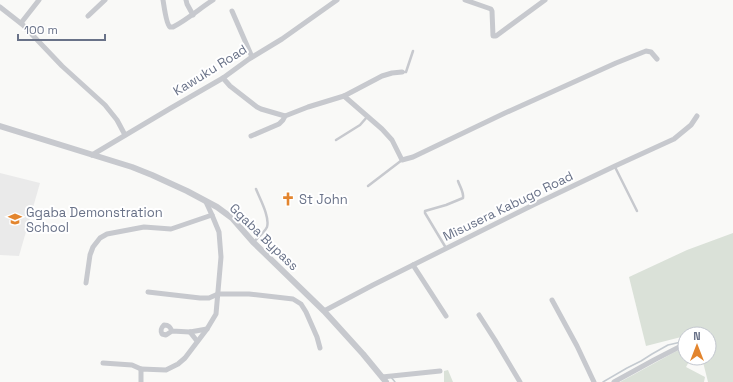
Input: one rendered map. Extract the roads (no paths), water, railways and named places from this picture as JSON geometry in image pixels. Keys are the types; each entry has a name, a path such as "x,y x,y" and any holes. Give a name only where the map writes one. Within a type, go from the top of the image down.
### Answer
{"street":[{"path":"21,23 39,0"},
{"path":"88,16 105,0"},
{"path":"163,0 167,23 171,28 184,22 213,0"},
{"path":"186,0 193,14"},
{"name":"Kawuku Road","path":"92,155 223,78 337,0"},
{"path":"465,0 491,9 494,37 545,0"},
{"path":"0,7 21,23 62,66 112,112 118,120 125,135"},
{"path":"232,11 252,57"},
{"path":"344,96 382,129 392,140 402,160 413,157 505,113 616,63 649,51 657,59"},
{"path":"223,78 230,86 257,107 285,116 325,101 344,96 384,75 402,72"},
{"path":"251,136 279,124 285,116"},
{"name":"Misusera Kabugo Road","path":"324,311 373,285 615,166 674,140 691,125 697,116"},
{"name":"Ggaba Bypass","path":"0,126 132,167 187,191 224,212 232,218 253,242 324,311 384,379"},
{"path":"103,363 132,365 141,369 166,370 178,364 185,358 212,322 216,314 221,257 218,232 206,202"},
{"path":"86,283 90,254 93,247 100,238 107,234 144,227 171,229 212,215"},
{"path":"414,265 446,316"},
{"path":"148,292 209,298 218,294 249,294 293,299 301,304 306,312 320,348"},
{"path":"552,300 574,339 594,382"},
{"path":"479,315 496,340 520,382"},
{"path":"172,331 190,332 207,329"},
{"path":"190,332 197,342"},
{"path":"614,382 677,348"},
{"path":"141,369 142,382"},
{"path":"384,379 440,371"}],"lane":[{"path":"402,72 406,72 413,51"},
{"path":"336,140 360,125 367,117"},
{"path":"368,186 402,160"},
{"path":"615,166 637,211"},
{"path":"446,249 425,211 446,205 462,198 464,196 458,181"},
{"path":"253,242 268,225 267,217 256,189"}],"waterway":[{"path":"603,382 668,345 677,343"},
{"path":"391,377 395,382"}],"place":[{"name":"St John","path":"288,199"},
{"name":"Ggaba Demonstration School","path":"15,219"}]}
